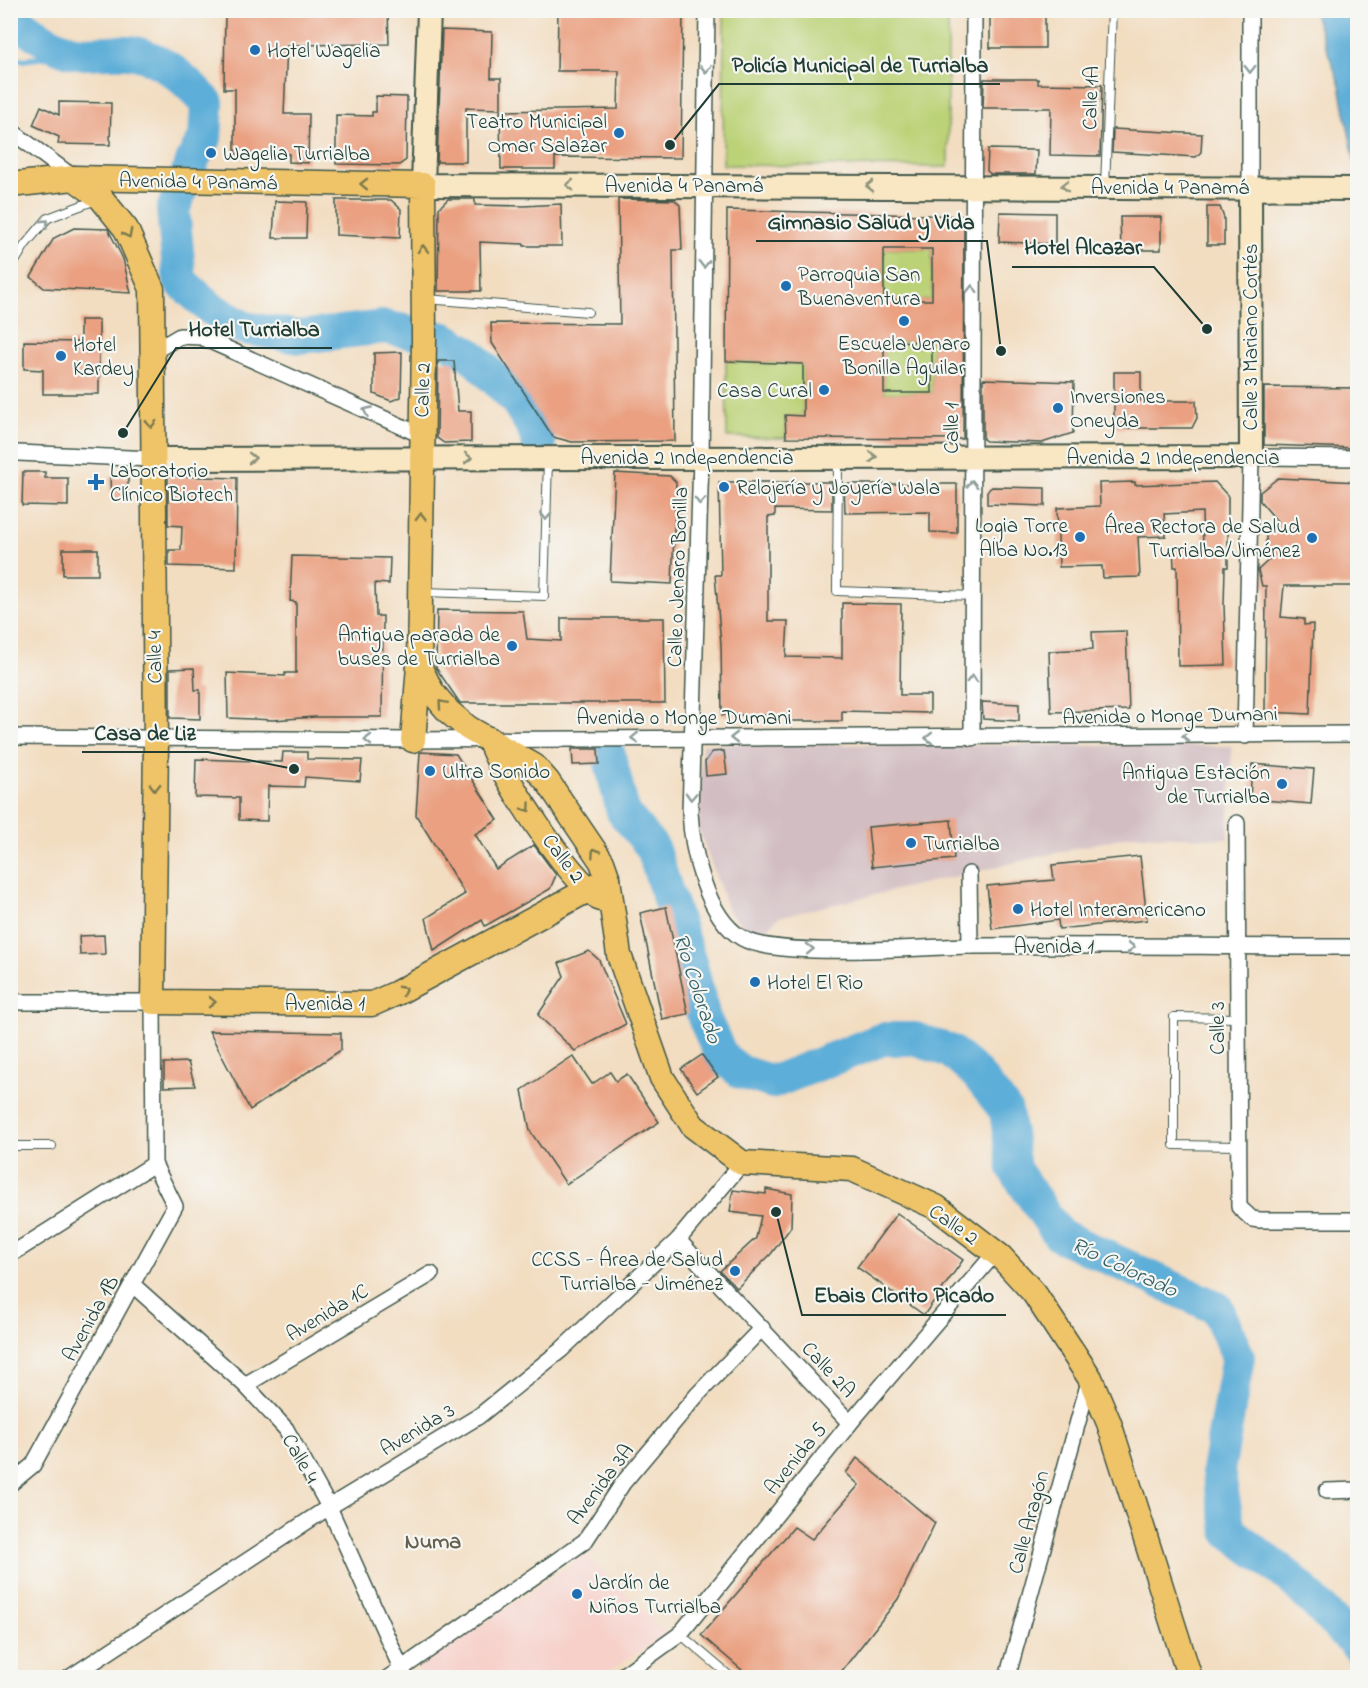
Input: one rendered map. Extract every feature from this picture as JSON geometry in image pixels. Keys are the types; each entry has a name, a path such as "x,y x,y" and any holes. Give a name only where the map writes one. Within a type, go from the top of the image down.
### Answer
{"main road":[{"name":"Avenida 4 Panamá","path":"10,185 74,178 423,185"},
{"name":"Calle 4","path":"74,178 100,198 126,229 152,289 156,740 153,1002"},
{"name":"Calle 2","path":"423,185 422,592 418,666 432,692 449,712 468,728 534,766 548,782 602,862 598,884"},
{"path":"413,740 418,666"},
{"name":"Calle 2","path":"489,739 502,770 523,804 598,884 612,907 619,955 662,1078 693,1126 742,1163 852,1169 936,1208 995,1253 1034,1293 1090,1378 1109,1423 1190,1677"},
{"name":"Avenida 1","path":"153,1002 372,1004 397,993 598,884"}],"street":[{"name":"Calle 2","path":"423,185 429,10"},
{"name":"Calle 0 Jenaro Bonilla","path":"707,10 701,458 690,812 695,853 716,910 726,925 752,943"},
{"name":"Calle 1","path":"972,738 974,10"},
{"name":"Calle 3 Mariano Cortés","path":"1245,736 1251,457 1250,10"},
{"path":"10,130 74,178"},
{"name":"Avenida 4 Panamá","path":"423,185 1105,186 1358,189"},
{"path":"151,352 180,336 201,337 421,446"},
{"name":"Avenida 2 Independencia","path":"18,453 152,459 421,446 548,458 1358,458"},
{"name":"Avenida 0 Monge Dumani","path":"10,737 156,740 413,740 1358,734"},
{"path":"520,757 562,739"},
{"name":"Calle 3","path":"1237,823 1239,1207 1252,1219 1260,1220 1358,1220"},
{"path":"969,874 970,946"},
{"name":"Avenida 1","path":"752,943 795,949 970,946 1358,947"},
{"name":"Avenida 1","path":"10,1002 153,1002"},
{"name":"Calle 4","path":"153,1002 154,1164"},
{"name":"Avenida 3","path":"69,1677 329,1507 479,1416 561,1350 678,1240 742,1163"},
{"path":"10,1255 154,1164"},
{"name":"Avenida 1B","path":"10,1484 33,1465 175,1206 154,1164"},
{"name":"Calle 2A","path":"678,1240 850,1423"},
{"name":"Avenida 5","path":"619,1677 680,1634 850,1423 995,1253"},
{"name":"Avenida 1C","path":"245,1386 431,1274"},
{"name":"Calle 4","path":"133,1284 245,1386 286,1429 329,1507 403,1673"},
{"name":"Avenida 3A","path":"388,1677 403,1673 585,1541 638,1466 697,1395 762,1328"},
{"name":"Calle Aragón","path":"1007,1677 1090,1378"},
{"path":"1327,1491 1358,1490"}],"lane":[{"name":"Calle 1A","path":"1105,186 1112,10"},
{"path":"10,270 25,245 48,218 100,198"},
{"path":"424,303 588,312"},
{"path":"838,457 837,591 972,596"},
{"path":"422,592 544,596 548,458"},
{"path":"1238,1146 1174,1145 1174,1017 1239,1018"},
{"path":"10,1146 52,1146"},
{"path":"680,1634 732,1677"}],"shaded area":[{"path":"702,744 1232,746 1228,839 1133,835 779,917 767,929 751,931 729,913 699,830"},
{"name":"Jardín de Niños Turrialba","path":"586,1554 667,1634 599,1677 421,1677 417,1669"}],"green space":[{"path":"724,11 948,11 948,167 723,165"},
{"path":"884,249 932,249 932,300 884,300"},
{"path":"884,341 932,342 932,393 884,393"},
{"path":"726,361 803,364 803,416 786,416 786,438 727,437"}],"water":[{"path":"1313,11 1357,11 1357,175 1340,85"}],"building":[{"path":"225,10 388,10 389,44 287,45 284,114 309,114 308,163 289,162 289,154 235,154 235,89 224,89"},
{"path":"558,10 683,10 681,158 555,157 555,169 501,169 500,111 618,109 619,71 557,71"},
{"path":"990,10 1045,10 1045,48 990,48"},
{"path":"442,30 492,32 491,78 501,78 501,109 466,108 466,162 437,162"},
{"path":"984,79 1038,79 1038,84 1102,85 1100,156 1050,155 1051,108 983,108"},
{"path":"376,96 407,97 406,160 399,165 336,164 336,115 372,116 372,112 376,112"},
{"path":"59,102 111,103 110,145 58,144 59,137 33,125 41,106 59,115"},
{"path":"1113,129 1202,134 1201,152 1196,157 1112,152"},
{"path":"988,149 1037,150 1036,174 991,174 987,171"},
{"path":"448,199 475,199 475,205 561,204 562,246 524,246 524,244 480,242 481,291 438,291 439,208"},
{"path":"618,199 675,200 680,205 682,250 673,250 675,441 572,442 553,437 492,343 491,323 620,324"},
{"path":"336,200 391,200 401,209 400,238 336,235"},
{"path":"275,201 307,202 306,238 273,238"},
{"path":"1207,207 1220,207 1224,218 1224,245 1207,245"},
{"path":"727,210 964,216 963,439 786,438 785,415 803,416 803,364 726,361","holes":["884,249 932,249 932,300 884,300","884,341 932,342 932,393 884,393"]},
{"path":"1000,212 1055,213 1055,244 999,242"},
{"path":"1120,217 1161,217 1161,250 1121,250"},
{"path":"74,228 108,229 123,259 131,293 44,288 31,277 54,238"},
{"path":"80,320 99,320 99,394 43,394 43,370 24,369 24,341 80,342"},
{"path":"402,352 401,397 391,401 374,394 374,353"},
{"path":"438,361 454,361 458,411 471,411 471,442 444,443 437,438"},
{"path":"1114,372 1141,372 1141,401 1196,401 1197,418 1192,428 1114,428"},
{"path":"983,379 1074,382 1073,433 1042,443 986,441 983,439"},
{"path":"1264,387 1358,388 1358,448 1264,445"},
{"path":"23,472 45,472 45,478 68,478 68,506 22,505"},
{"path":"615,473 670,476 676,482 672,584 610,581"},
{"path":"168,476 237,478 236,568 169,566 169,550 181,550 182,526 168,525"},
{"path":"110,477 128,477 128,499 111,500"},
{"name":"Área Rectora de Salud Turrialba/Jiménez","path":"1278,478 1358,482 1358,586 1284,586 1281,617 1304,619 1304,625 1313,624 1310,714 1265,712 1266,586 1262,586 1258,570 1273,556 1266,548 1266,528 1277,521 1260,501 1260,492"},
{"path":"719,482 832,482 832,510 775,509 775,516 768,517 768,621 788,621 786,657 842,658 842,603 901,604 900,695 930,695 930,713 842,711 842,721 787,721 787,715 722,715 721,644 715,575 721,575"},
{"path":"1135,482 1135,485 1215,482 1228,496 1228,567 1225,567 1224,605 1226,665 1178,666 1177,567 1174,567 1173,547 1203,547 1202,512 1164,514 1166,536 1138,537 1140,577 1103,578 1102,566 1059,567 1057,508 1100,506 1099,483"},
{"path":"844,484 957,484 957,533 930,532 930,512 845,513"},
{"path":"992,487 1045,488 1045,506 987,504 987,491"},
{"path":"63,549 98,549 98,575 63,575"},
{"path":"292,556 390,558 389,584 375,583 376,616 383,616 382,717 315,717 273,720 228,718 227,673 285,676 285,673 296,673 296,602 290,601"},
{"path":"437,610 523,611 527,639 561,641 561,618 664,618 665,703 460,703 436,668"},
{"path":"1126,631 1129,710 1051,712 1049,651 1093,649 1092,632"},
{"path":"194,668 195,690 200,690 200,719 170,718 170,669"},
{"path":"982,702 1019,704 1019,721 983,719"},
{"path":"572,749 598,749 599,764 573,765"},
{"path":"724,751 727,774 706,776 705,762 712,752"},
{"path":"283,752 307,752 307,759 362,760 360,781 305,777 304,787 268,786 267,821 239,820 239,798 195,797 196,759 282,762"},
{"path":"420,752 456,754 498,820 475,834 496,869 534,845 556,875 550,889 485,926 482,920 434,951 426,918 465,894 416,815"},
{"name":"Antigua Estación de Turrialba","path":"1252,764 1314,769 1311,804 1250,799"},
{"name":"Turrialba","path":"951,820 954,859 872,867 868,827"},
{"path":"1140,856 1147,920 1059,929 1058,920 992,929 987,886 1054,880 1052,865"},
{"path":"666,907 688,1014 662,1019 640,913"},
{"path":"104,935 105,954 80,955 79,936"},
{"path":"589,951 599,960 626,1024 575,1051 538,1015 564,976 559,963"},
{"path":"209,1031 341,1033 341,1050 250,1110"},
{"path":"702,1055 718,1077 697,1092 681,1069"},
{"path":"573,1056 592,1084 610,1072 616,1081 627,1074 659,1122 566,1184 530,1131 522,1090"},
{"path":"188,1062 195,1086 164,1087 164,1063"},
{"path":"766,1189 792,1194 791,1227 771,1254 737,1288 720,1271 756,1238 761,1216 730,1212 733,1190 766,1194"},
{"path":"897,1213 963,1260 924,1315 857,1267"},
{"path":"857,1458 935,1523 898,1599 837,1677 750,1677 701,1635 794,1527 812,1539 859,1485 846,1473"}],"waterway":[{"name":"Río Colorado","path":"10,14 35,34 63,49 83,53 129,52 156,60 184,80 207,103 205,138 194,157 173,210 180,281 210,308 244,328 299,337 384,327 445,339 472,356 516,400 533,427 539,444"},
{"path":"10,58 22,60 79,53"},
{"name":"Río Colorado","path":"609,755 623,812 652,847 691,966 704,1018 722,1057 741,1072 773,1082 883,1039 915,1039 950,1051 976,1073 1006,1111 1014,1169 1059,1235 1217,1308 1238,1357 1218,1471 1229,1531 1292,1579 1358,1647"}],"place":[{"name":"Hotel Wagelia","path":"255,50"},
{"name":"Teatro Municipal Omar Salazar","path":"619,133"},
{"name":"Policía Municipal de Turrialba","path":"670,145"},
{"name":"Wagelia Turrialba","path":"211,153"},
{"name":"Parroquia San Buenaventura","path":"786,286"},
{"name":"Escuela Jenaro Bonilla Aguilar","path":"904,321"},
{"name":"Hotel Alcazar","path":"1207,329"},
{"name":"Gimnasio Salud y Vida","path":"1001,351"},
{"name":"Hotel Kardey","path":"61,356"},
{"name":"Casa Cural","path":"824,390"},
{"name":"Inversiones Oneyda","path":"1058,408"},
{"name":"Hotel Turrialba","path":"123,433"},
{"name":"Laboratorio Clínico Biotech","path":"96,482"},
{"name":"Relojería y Joyería Wala","path":"724,487"},
{"name":"Logia Torre Alba No.13","path":"1080,537"},
{"name":"Área Rectora de Salud Turrialba/Jiménez","path":"1312,538"},
{"name":"Antigua parada de buses de Turrialba","path":"512,646"},
{"name":"Casa de Liz","path":"294,769"},
{"name":"Ultra Sonido","path":"430,771"},
{"name":"Antigua Estación de Turrialba","path":"1282,784"},
{"name":"Turrialba","path":"911,843"},
{"name":"Hotel Interamericano","path":"1018,909"},
{"name":"Hotel El Rio","path":"755,982"},
{"name":"Ebais Clorito Picado","path":"776,1212"},
{"name":"CCSS - Área de Salud Turrialba - Jiménez","path":"735,1271"},
{"name":"Jardín de Niños Turrialba","path":"577,1594"}],"district":[{"name":"Numa","path":"433,1540"}]}
